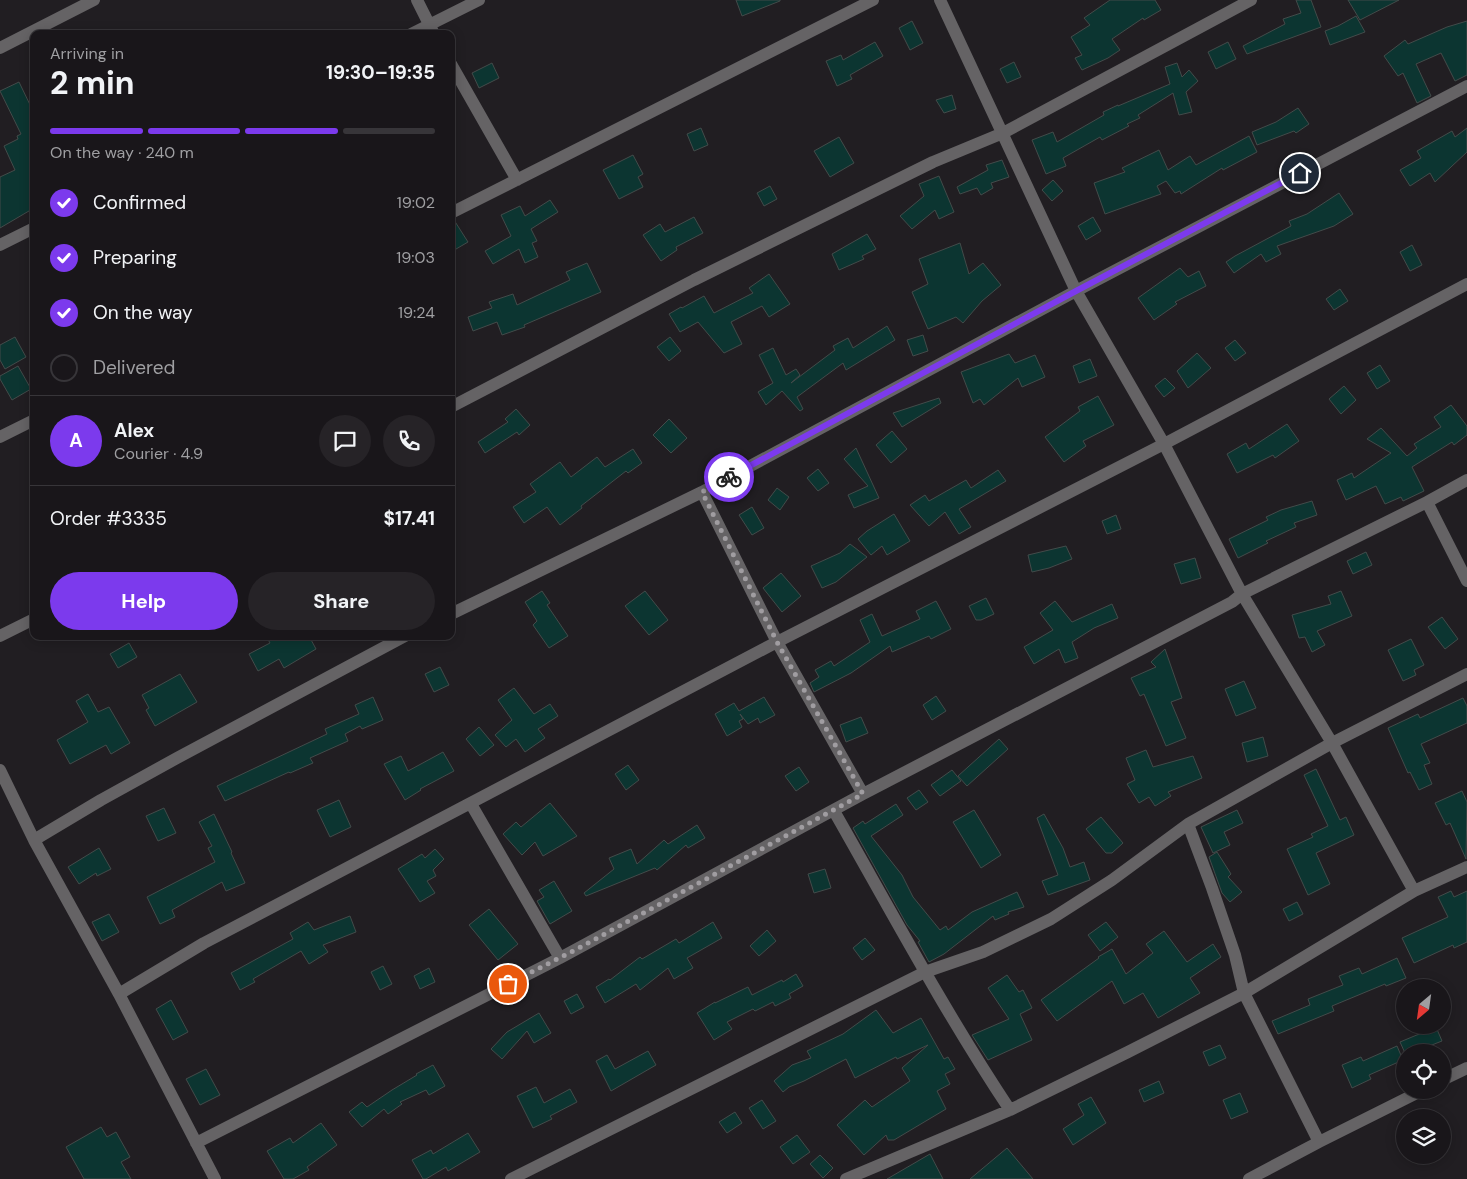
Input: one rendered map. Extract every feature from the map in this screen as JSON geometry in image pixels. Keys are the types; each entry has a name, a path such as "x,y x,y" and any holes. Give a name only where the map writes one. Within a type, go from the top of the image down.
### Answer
{"street":[{"path":"35,30 94,0"},
{"path":"417,0 432,29 479,0"},
{"path":"455,210 872,0"},
{"path":"940,0 1076,291 1164,444 1242,594 1332,742 1414,891"},
{"path":"455,405 694,280 933,162 1003,133 1251,0"},
{"path":"0,48 30,33"},
{"path":"455,71 517,180"},
{"path":"455,612 702,492 1076,291 1467,86"},
{"path":"0,245 30,230"},
{"path":"118,994 204,943 777,642 1164,444 1467,284"},
{"path":"0,437 30,422"},
{"path":"196,1143 560,958 863,794 1232,602 1242,594 1427,502 1467,480"},
{"path":"702,492 777,642 863,794"},
{"path":"1427,502 1467,581"},
{"path":"0,636 30,621"},
{"path":"34,840 101,800 388,640"},
{"path":"511,1179 925,972 983,952 1051,919 1112,880 1188,824 1332,742 1467,674"},
{"path":"0,770 34,840 118,994 215,1179"},
{"path":"471,804 560,958"},
{"path":"834,811 925,972 1010,1110"},
{"path":"1188,824 1235,955 1244,993 1319,1142"},
{"path":"846,1179 1010,1110 1244,993 1414,891 1467,867"},
{"path":"1451,1076 1467,1068"},
{"path":"1249,1179 1405,1099"}],"building":[{"path":"736,0 780,0 780,1 742,16"},
{"path":"1110,0 1155,0 1161,10 1144,20 1143,18 1112,39 1120,50 1082,70 1075,58 1082,55 1071,37 1090,25 1084,18"},
{"path":"1296,0 1311,0 1321,27 1247,54 1243,46 1285,24 1283,19 1301,13"},
{"path":"1348,0 1399,0 1360,20"},
{"path":"1356,16 1365,32 1330,45 1325,31"},
{"path":"912,21 923,43 910,50 899,28"},
{"path":"1467,21 1467,75 1455,81 1441,53 1416,64 1431,96 1417,103 1403,73 1398,76 1384,56 1405,40 1408,44 1447,27"},
{"path":"875,42 883,56 850,75 852,79 837,86 826,61 841,55 843,60"},
{"path":"1228,42 1236,59 1216,69 1208,52"},
{"path":"1014,62 1021,77 1007,83 1000,69"},
{"path":"492,63 499,78 479,88 472,73"},
{"path":"1177,63 1182,77 1189,70 1198,81 1186,92 1192,112 1179,115 1173,93 1138,115 1140,118 1127,124 1129,126 1102,140 1100,137 1063,158 1066,166 1046,174 1032,140 1053,132 1057,142 1104,115 1103,112 1170,84 1165,67"},
{"path":"19,82 30,105 30,210 0,228 0,177 15,170 4,146 18,139 17,136 21,134 0,91"},
{"path":"952,95 956,109 944,113 936,100"},
{"path":"1298,108 1309,124 1296,133 1294,131 1257,145 1252,132 1276,122"},
{"path":"701,128 708,145 694,151 687,134"},
{"path":"1467,128 1467,152 1435,182 1430,173 1410,186 1400,170 1421,158 1417,151 1452,131 1455,137"},
{"path":"1249,136 1257,152 1223,170 1222,168 1181,194 1180,191 1175,193 1166,181 1157,186 1161,194 1105,214 1094,183 1125,172 1122,168 1159,150 1168,170 1190,156 1196,165"},
{"path":"839,137 854,163 830,177 814,151"},
{"path":"633,155 643,174 638,177 643,187 619,199 603,170"},
{"path":"1002,160 1009,177 991,183 993,188 981,195 977,188 960,194 957,187 988,170 986,165"},
{"path":"939,176 954,212 939,219 935,210 912,229 900,216 924,196 919,184"},
{"path":"1053,180 1063,191 1052,201 1042,190"},
{"path":"770,186 777,199 764,206 757,193"},
{"path":"1339,193 1353,214 1334,226 1277,246 1281,254 1266,262 1261,254 1234,273 1226,262 1291,226 1289,221 1307,214"},
{"path":"550,200 558,212 531,229 537,241 532,243 538,257 525,263 519,249 493,264 485,251 511,236 501,215 520,206 525,216"},
{"path":"694,217 703,233 676,247 677,250 661,261 643,235 660,224 665,232"},
{"path":"1093,217 1101,231 1086,240 1078,226"},
{"path":"455,222 468,242 455,250"},
{"path":"867,234 876,249 862,256 864,259 839,270 832,254"},
{"path":"960,243 969,274 983,263 1001,285 982,301 963,323 956,317 928,329 912,292 928,284 919,259"},
{"path":"1412,245 1422,265 1410,271 1400,252"},
{"path":"587,263 601,292 524,325 525,327 502,335 497,322 473,331 468,317 492,308 489,302 513,294 517,305 570,280 566,272"},
{"path":"1180,268 1188,277 1199,271 1206,286 1175,302 1177,304 1154,320 1138,298"},
{"path":"769,274 790,304 769,317 762,306 731,322 742,344 724,353 698,322 680,332 669,314 704,296 714,313 753,293 749,288"},
{"path":"1340,289 1348,301 1334,310 1326,299"},
{"path":"887,326 895,340 846,370 843,363 797,397 803,409 800,411 782,391 766,405 758,392 773,383 759,355 773,348 786,375 796,369 800,375 791,383 835,350 833,346 848,338 853,348"},
{"path":"923,335 928,351 913,356 907,340"},
{"path":"15,337 26,357 5,369 0,360 0,345"},
{"path":"670,337 681,351 669,361 657,347"},
{"path":"1235,340 1246,353 1235,361 1225,348"},
{"path":"1197,353 1211,368 1188,388 1177,371"},
{"path":"1009,354 1015,363 1035,355 1045,377 1022,387 1018,378 984,405 980,399 973,403 961,372"},
{"path":"1090,359 1097,376 1079,383 1073,366"},
{"path":"1380,365 1390,381 1377,389 1367,373"},
{"path":"18,366 30,390 12,400 0,376"},
{"path":"1165,378 1175,388 1164,397 1155,386"},
{"path":"1344,386 1356,400 1341,414 1329,399"},
{"path":"1098,396 1114,425 1083,441 1086,446 1064,462 1045,437 1080,411 1078,407"},
{"path":"939,398 941,403 902,427 893,413"},
{"path":"1451,405 1467,426 1467,435 1454,445 1452,442 1412,467 1424,491 1403,501 1401,497 1385,504 1376,486 1346,500 1337,480 1352,473 1354,478 1391,453 1367,439 1381,428 1407,456 1417,448 1414,444 1441,427 1434,417"},
{"path":"516,409 530,425 519,435 517,432 485,453 478,442 508,422 505,419"},
{"path":"669,419 687,438 671,453 653,435"},
{"path":"1287,424 1299,441 1275,458 1273,455 1237,473 1227,454 1246,443 1249,449"},
{"path":"892,431 907,449 891,463 876,445"},
{"path":"856,448 879,498 854,508 848,495 868,486 844,459"},
{"path":"633,449 642,463 628,473 626,471 560,525 547,507 524,523 513,507 536,492 530,484 560,462 571,477 597,457 605,467"},
{"path":"818,469 829,483 818,491 807,478"},
{"path":"998,470 1006,481 959,509 971,527 959,534 945,512 929,526 910,505 925,495 929,501 966,480 971,488"},
{"path":"777,488 789,497 780,510 768,500"},
{"path":"1312,501 1317,515 1294,523 1296,527 1266,541 1268,543 1238,558 1229,539 1268,520 1266,517 1281,510"},
{"path":"752,507 764,528 752,535 739,515"},
{"path":"894,514 910,541 887,555 882,546 871,555 858,539"},
{"path":"1116,515 1121,529 1107,534 1102,521"},
{"path":"850,544 867,557 836,582 822,588 811,566 840,553"},
{"path":"1066,546 1072,559 1032,572 1028,555"},
{"path":"1366,552 1372,565 1353,574 1347,561"},
{"path":"1195,558 1201,578 1181,584 1174,564"},
{"path":"781,573 801,596 782,612 763,588"},
{"path":"542,591 550,603 547,605 568,636 549,648 533,625 537,621 525,602"},
{"path":"645,591 668,620 649,635 625,606"},
{"path":"1341,591 1352,616 1317,631 1325,645 1312,652 1305,637 1299,638 1292,615 1331,604 1328,596"},
{"path":"986,598 994,614 981,620 976,620 969,606"},
{"path":"936,601 951,629 931,639 929,636 892,652 890,646 851,673 814,692 810,683 819,677 815,670 831,661 834,666 870,642 860,620 872,614 882,636 920,619 916,611"},
{"path":"1055,601 1072,622 1112,604 1118,618 1094,628 1072,642 1078,658 1065,663 1059,649 1034,664 1024,647 1053,630 1040,613"},
{"path":"1442,617 1458,639 1445,649 1428,627"},
{"path":"1411,639 1424,665 1414,670 1416,675 1403,681 1388,650"},
{"path":"268,640 311,640 316,649 284,668 279,659 258,671 249,654 270,643"},
{"path":"129,643 137,657 118,668 110,654"},
{"path":"1165,649 1182,698 1171,702 1186,738 1166,746 1144,694 1140,696 1131,678 1156,667 1151,662"},
{"path":"440,667 449,685 434,692 425,674"},
{"path":"180,674 197,702 155,726 146,710 149,708 142,695"},
{"path":"1244,681 1256,708 1236,716 1225,689"},
{"path":"514,688 534,714 550,704 558,716 538,729 545,738 525,752 516,739 506,747 495,735 512,720 498,700"},
{"path":"88,694 98,712 109,707 130,743 111,754 106,745 70,764 57,740 88,722 76,701"},
{"path":"936,696 946,711 932,720 923,705"},
{"path":"373,697 383,720 362,729 360,726 345,734 348,741 310,758 313,763 225,801 217,786 327,734 325,729 359,714 355,705"},
{"path":"764,697 775,715 760,723 758,718 748,724 740,714 743,719 739,721 742,727 727,736 715,714 734,703 739,711"},
{"path":"1463,698 1467,706 1467,723 1421,744 1430,763 1424,765 1432,784 1419,790 1410,772 1408,773 1388,728 1418,714 1420,718"},
{"path":"861,717 868,733 846,742 840,725"},
{"path":"479,727 494,745 480,756 466,739"},
{"path":"1263,737 1268,756 1247,762 1242,743"},
{"path":"999,739 1008,749 967,786 958,776"},
{"path":"1146,750 1153,767 1193,756 1202,778 1168,792 1171,796 1155,806 1149,797 1139,803 1127,784 1135,780 1126,758"},
{"path":"443,752 454,771 420,789 405,800 384,764 401,756 408,771"},
{"path":"628,765 639,780 626,790 615,774"},
{"path":"799,767 809,782 796,791 785,776"},
{"path":"1316,769 1340,820 1346,817 1354,835 1316,853 1330,884 1308,895 1287,849 1313,837 1311,834 1328,826 1304,775"},
{"path":"952,770 961,781 940,796 931,785"},
{"path":"919,790 928,802 916,810 907,798"},
{"path":"1462,791 1467,802 1466,859 1450,823 1446,825 1435,803"},
{"path":"339,800 351,827 330,837 317,810"},
{"path":"550,803 577,836 543,856 535,842 522,855 503,834 516,822 521,827"},
{"path":"896,804 903,815 871,836 902,875 913,897 940,930 946,926 948,930 972,912 1017,892 1024,907 1008,912 1009,914 995,920 993,916 944,954 929,962 918,942 920,941 907,925 853,828 863,821 865,824"},
{"path":"164,808 176,833 158,841 146,816"},
{"path":"974,810 1001,855 981,868 953,822"},
{"path":"1237,810 1243,823 1224,832 1230,845 1213,853 1201,827"},
{"path":"214,814 245,883 226,891 222,882 172,910 175,917 160,924 147,897 215,862 208,848 212,846 199,822"},
{"path":"1044,814 1063,848 1070,867 1084,862 1090,880 1048,895 1042,881 1058,875 1037,818"},
{"path":"1101,817 1123,843 1112,853 1106,853 1086,829"},
{"path":"697,825 705,838 688,848 686,845 657,870 655,868 586,896 584,893 614,869 609,858 631,849 637,864 664,840 668,844"},
{"path":"99,848 111,869 97,876 96,873 79,884 68,867"},
{"path":"435,849 444,859 433,870 436,876 427,881 435,893 420,902 398,869 422,854 425,858"},
{"path":"1217,852 1231,874 1228,877 1242,892 1230,902 1222,893 1209,857"},
{"path":"825,869 831,888 814,893 808,874"},
{"path":"554,881 572,911 550,924 537,901 544,897 539,890"},
{"path":"1451,891 1454,897 1467,891 1467,942 1454,948 1453,945 1414,963 1402,938 1448,917 1438,897"},
{"path":"1297,902 1303,914 1289,921 1283,909"},
{"path":"489,909 518,944 498,960 469,925"},
{"path":"109,914 119,932 102,941 92,922"},
{"path":"350,916 356,932 323,945 328,952 309,964 301,951 253,979 255,982 240,990 231,973 293,939 290,933 308,922 314,930"},
{"path":"713,922 722,938 687,958 693,968 674,979 668,968 640,990 636,984 605,1003 596,987 610,980 640,957 642,959 676,939 679,943"},
{"path":"1106,922 1118,937 1100,951 1088,935"},
{"path":"767,930 776,941 759,956 750,946"},
{"path":"1164,931 1187,962 1213,944 1221,957 1190,978 1200,993 1158,1018 1143,993 1124,1004 1112,981 1057,1021 1041,1000 1098,957 1112,949 1126,974 1153,953 1146,944"},
{"path":"865,938 875,950 862,960 853,948"},
{"path":"1397,958 1406,978 1396,979 1396,982 1386,986 1385,984 1332,1006 1334,1011 1278,1034 1272,1021 1310,1005 1308,999 1343,985 1339,976 1359,968 1362,974"},
{"path":"383,966 392,984 380,990 371,972"},
{"path":"429,968 435,982 420,989 414,976"},
{"path":"796,974 803,986 789,994 791,998 775,1006 773,1002 755,1011 753,1009 727,1022 732,1029 714,1040 697,1013 715,1002 748,987 752,995 782,980 783,982"},
{"path":"1007,975 1019,992 1023,990 1032,1008 1020,1014 1032,1040 988,1060 972,1035 1009,1019 988,988"},
{"path":"577,994 584,1007 571,1014 564,1001"},
{"path":"171,1000 188,1032 173,1040 156,1009"},
{"path":"876,1010 893,1033 921,1018 944,1059 948,1057 955,1069 945,1074 950,1084 937,1091 946,1109 894,1140 888,1140 886,1135 864,1155 837,1125 865,1100 872,1107 910,1081 902,1068 928,1045 897,1059 896,1057 855,1078 846,1059 789,1087 783,1092 774,1081 792,1065 811,1058 807,1051 843,1034"},
{"path":"539,1013 551,1033 534,1043 527,1031 502,1059 491,1049 507,1032"},
{"path":"1419,1034 1439,1034 1442,1041 1434,1044 1401,1044 1400,1042"},
{"path":"1220,1045 1226,1058 1209,1066 1203,1052"},
{"path":"1396,1046 1396,1063 1369,1075 1371,1079 1352,1088 1342,1065 1361,1057 1363,1061"},
{"path":"648,1051 656,1065 611,1091 596,1061 607,1055 615,1069"},
{"path":"433,1065 445,1086 429,1095 426,1090 400,1102 402,1104 388,1114 384,1109 362,1127 349,1112 362,1102 367,1107 416,1074"},
{"path":"206,1069 220,1095 200,1105 186,1079"},
{"path":"1159,1081 1164,1093 1144,1102 1139,1090"},
{"path":"536,1087 544,1103 570,1089 577,1102 550,1116 552,1119 533,1128 517,1096"},
{"path":"1240,1093 1248,1112 1231,1119 1223,1100"},
{"path":"1091,1097 1106,1123 1073,1145 1063,1129 1084,1115 1078,1104"},
{"path":"762,1100 776,1121 763,1129 749,1108"},
{"path":"735,1112 742,1123 727,1133 719,1122"},
{"path":"321,1123 337,1145 307,1167 309,1170 293,1179 284,1179 267,1151 290,1138 293,1143"},
{"path":"101,1127 107,1137 116,1132 130,1157 121,1162 131,1179 84,1179 66,1147"},
{"path":"468,1133 480,1152 448,1171 446,1167 423,1179 412,1160 431,1150 433,1154"},
{"path":"797,1135 810,1152 793,1164 780,1147"},
{"path":"1007,1148 1033,1179 970,1179"},
{"path":"930,1154 943,1179 887,1179"},
{"path":"820,1155 833,1168 823,1178 810,1164"}],"way so far":[{"path":"508,984 577,949 863,794 777,642 702,492 729,477"}],"route":[{"path":"729,477 1300,173"}]}
